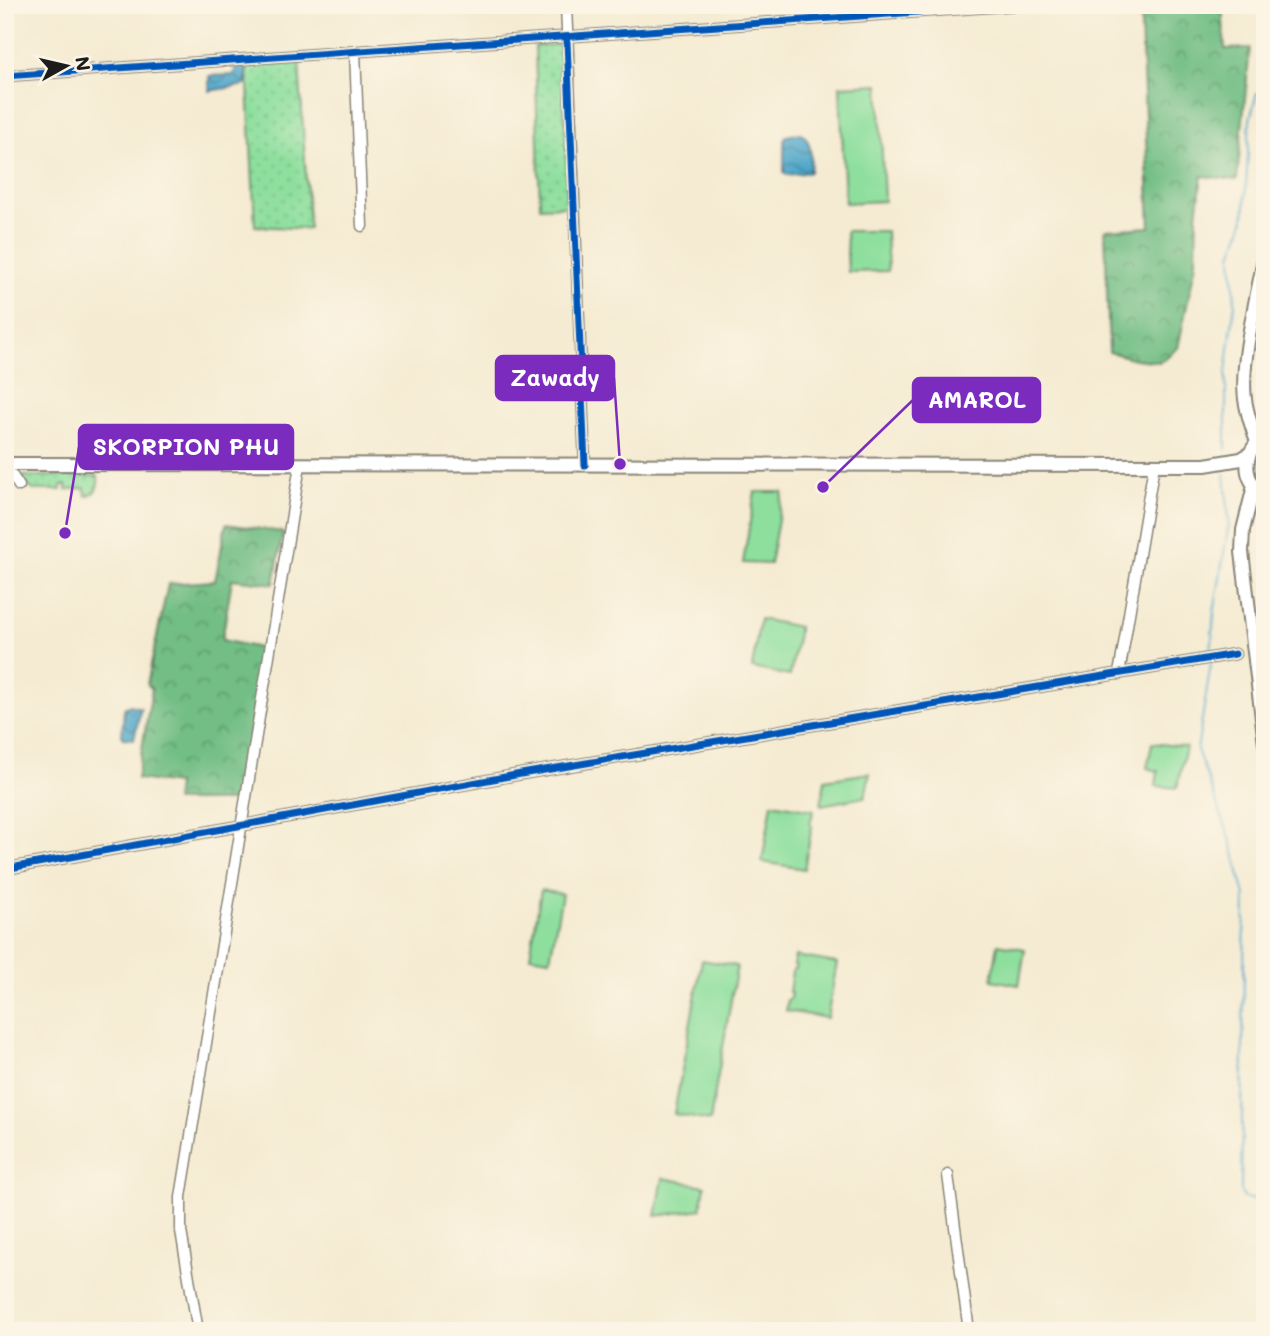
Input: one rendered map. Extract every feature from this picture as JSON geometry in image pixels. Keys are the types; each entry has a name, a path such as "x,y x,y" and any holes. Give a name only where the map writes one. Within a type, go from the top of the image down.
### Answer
{"main road":[{"path":"1205,465 1241,459 1249,454 1261,439 1245,399 1245,380 1265,253"},
{"path":"1249,454 1247,465 1251,481 1242,552 1265,744"},
{"path":"5,464 1205,465 1241,470 1265,494"}],"street":[{"path":"566,5 585,464"},
{"path":"5,76 1017,5"},
{"path":"355,52 362,226"},
{"path":"198,1331 181,1231 180,1209 300,465"},
{"path":"1119,674 1154,465"},
{"path":"5,472 11,474 19,486"},
{"path":"5,869 755,733 1235,654"},
{"path":"948,1175 969,1331"}],"green space":[{"path":"1140,5 1222,5 1225,49 1250,48 1237,180 1202,176 1197,216 1196,263 1178,348 1160,362 1109,352 1105,230 1150,227"},
{"path":"562,44 568,206 540,207 535,46"},
{"path":"299,61 309,229 255,226 247,64"},
{"path":"879,84 884,201 845,203 840,86"},
{"path":"846,231 886,231 888,271 848,272"},
{"path":"23,476 98,476 98,483 96,489 86,496 85,488 66,490 66,485 61,485 61,490 33,490"},
{"path":"755,492 783,492 770,564 743,563"},
{"path":"226,524 283,532 274,584 232,579 222,640 264,649 239,801 175,801 177,784 137,779 152,689 147,684 168,584 215,581"},
{"path":"760,619 799,627 790,676 752,668"},
{"path":"1152,743 1186,747 1177,788 1156,786 1158,771 1147,768"},
{"path":"870,773 865,797 821,805 825,780"},
{"path":"772,803 814,810 804,869 762,862"},
{"path":"541,890 562,894 550,959 530,956"},
{"path":"998,944 1025,949 1019,985 992,980"},
{"path":"795,956 837,963 827,1018 786,1011 791,993 792,972 796,967"},
{"path":"702,960 737,966 710,1121 674,1114"},
{"path":"663,1178 705,1186 701,1209 656,1216"}],"water":[{"path":"243,65 246,70 246,85 209,91 209,76 233,75 236,67"},
{"path":"801,133 808,140 810,172 787,175 784,172 784,141 786,136"},
{"path":"130,705 141,708 134,739 123,738 122,735 124,708"}],"waterway":[{"path":"1226,449 1226,372 1235,303 1232,255 1244,221 1250,119 1257,93 1265,93"},
{"path":"1211,652 1214,613 1229,523 1225,473"},
{"path":"1211,664 1197,750 1231,841 1245,896 1241,1192 1244,1198 1258,1200"}],"cycle path":[{"path":"5,76 1017,5"},
{"path":"567,42 585,465"},
{"path":"5,869 521,774 1235,654"}],"place":[{"name":"Zawady","path":"620,464"},
{"name":"AMAROL","path":"823,487"},
{"name":"SKORPION PHU","path":"65,533"}]}
